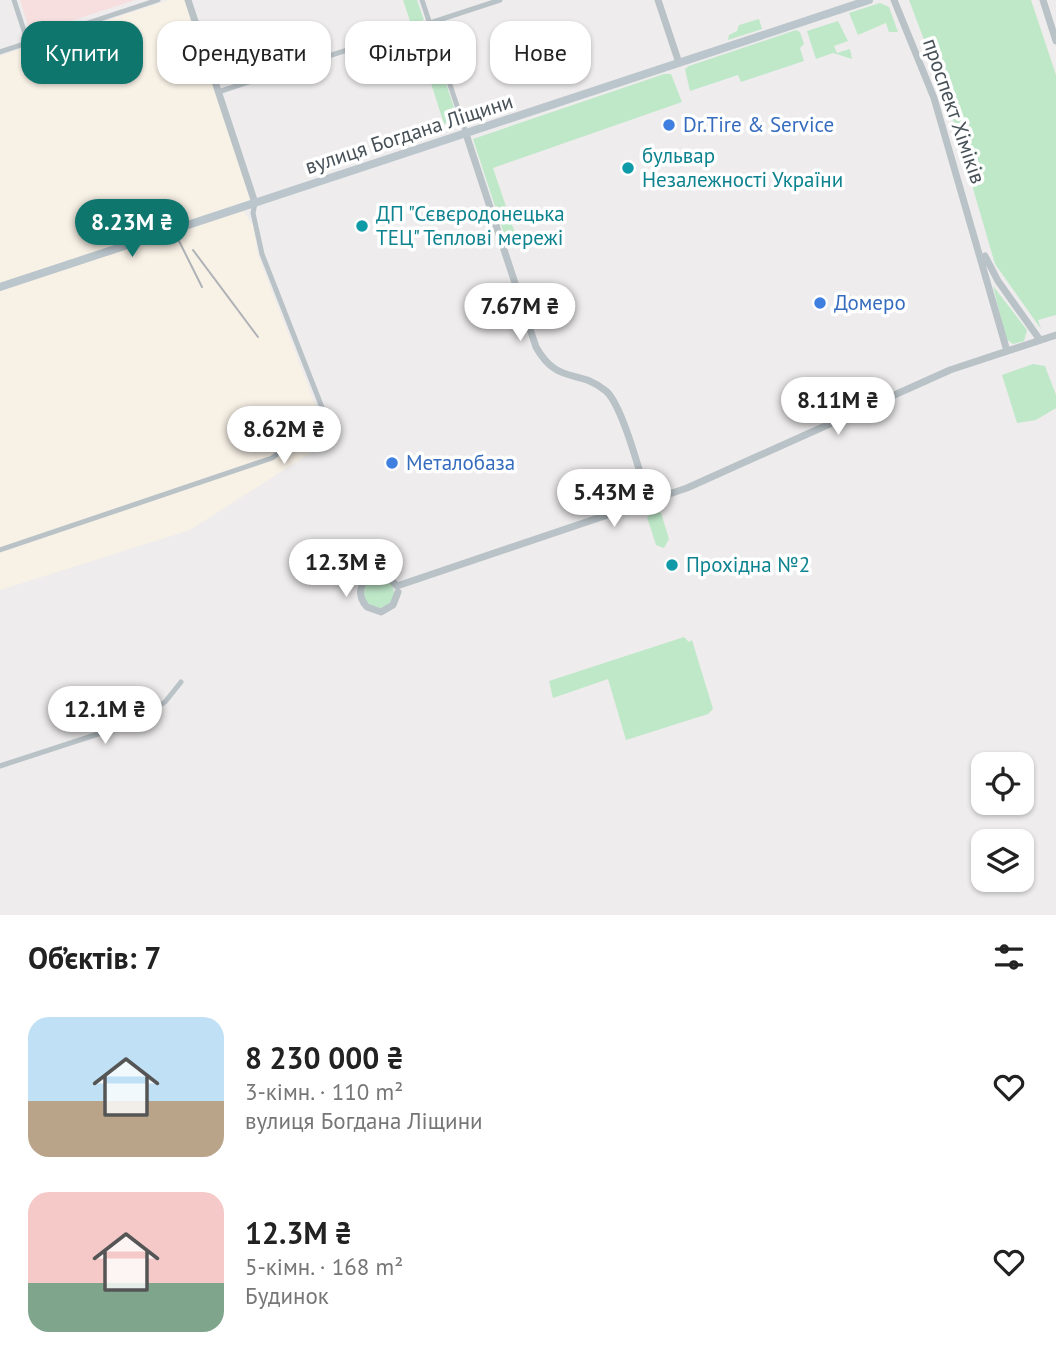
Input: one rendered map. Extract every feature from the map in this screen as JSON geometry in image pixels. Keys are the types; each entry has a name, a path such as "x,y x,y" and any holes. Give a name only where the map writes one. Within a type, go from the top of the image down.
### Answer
{"main road":[{"name":"вулиця Богдана Ліщини","path":"0,287 869,0"}],"street":[{"path":"14,0 21,22"},
{"path":"95,21 159,0"},
{"path":"0,550 272,458 296,440 323,410 261,254 253,213 255,203 188,0"},
{"path":"422,0 428,21"},
{"path":"435,21 500,0"},
{"path":"659,0 679,63"},
{"name":"проспект Хіміків","path":"894,0 934,98 1007,351"},
{"path":"1042,0 1056,41"},
{"path":"0,52 21,45"},
{"path":"218,92 345,50"},
{"path":"449,84 536,347 545,363 555,372 598,386 614,400 649,502"},
{"name":"проспект Хіміків","path":"976,236 998,281 1040,340"},
{"path":"398,589 391,578 376,574 364,581 360,597 370,609 381,612 393,605 398,589 409,582 660,498 718,475 950,370 1056,335"},
{"path":"0,766 132,723 165,702 180,682"}],"shaded area":[{"path":"20,0 135,0 71,21 27,21"},
{"path":"169,0 186,0 193,21 157,21 157,84 214,84 252,199 0,284 0,56 21,49 21,84 143,84 143,21 106,21"},
{"path":"243,211 253,225 258,255 329,441 190,530 0,590 0,291"}],"green space":[{"path":"403,0 417,0 424,20 410,21"},
{"path":"909,0 1031,0 1056,75 1056,315 1038,320 1041,329 995,264 949,106"},
{"path":"880,3 889,7 898,32 889,32 886,23 858,35 849,13"},
{"path":"759,19 762,29 728,40 729,35 737,31 739,25"},
{"path":"838,21 848,41 834,46 837,53 850,49 852,59 833,53 816,59 807,31"},
{"path":"796,30 800,32 804,44 800,48 804,61 741,82 738,75 690,91 685,69 689,66"},
{"path":"664,74 671,74 682,102 493,168 518,242 508,246 473,139"},
{"path":"431,84 446,84 458,120 444,124"},
{"path":"993,286 1027,330 1024,341 1013,344 1006,339"},
{"path":"1033,364 1045,366 1056,395 1056,408 1036,420 1017,423 1002,375"},
{"path":"654,511 661,513 669,539 664,548 656,545 647,517"},
{"path":"379,578 390,582 394,593 390,604 379,608 368,604 364,593 368,582"},
{"path":"684,637 689,642 692,640 713,709 708,714 626,740 608,679 553,698 549,681"}],"railway":[{"path":"179,241 202,287"},
{"path":"193,250 258,337"}],"place":[{"name":"Dr.Tire & Service","path":"669,125"},
{"name":"бульвар Незалежності України","path":"628,168"},
{"name":"ДП \"Сєвєродонецька ТЕЦ\" Теплові мережі","path":"362,226"},
{"name":"Домеро","path":"820,303"},
{"name":"Металобаза","path":"392,463"},
{"name":"Прохідна №2","path":"672,565"}]}
